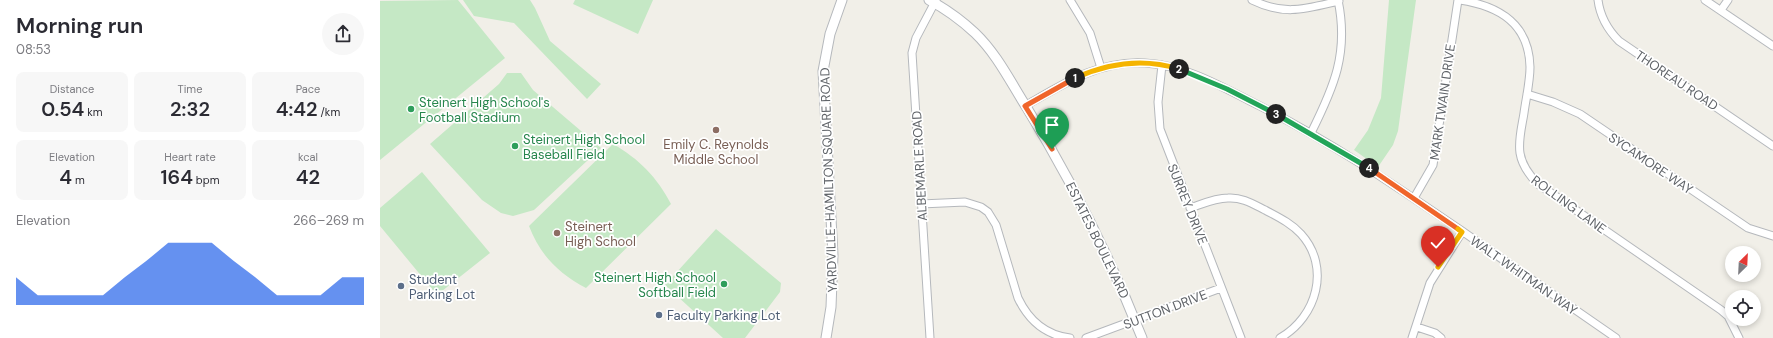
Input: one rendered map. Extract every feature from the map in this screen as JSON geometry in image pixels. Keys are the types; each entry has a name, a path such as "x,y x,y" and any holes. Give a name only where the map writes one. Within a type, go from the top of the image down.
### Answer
{"street":[{"name":"YARDVILLE-HAMILTON SQUARE ROAD","path":"826,338 832,300 833,255 823,71 830,34 842,0"},
{"path":"1070,0 1090,33 1101,68"},
{"path":"1252,0 1265,6 1288,11 1299,10 1339,0 1342,37 1339,67 1330,95 1312,133"},
{"name":"ROLLING LANE","path":"1459,0 1492,7 1502,13 1517,28 1526,46 1530,69 1519,148 1522,161 1530,177 1721,310 1732,323 1739,338"},
{"name":"MARK TWAIN DRIVE","path":"1414,198 1433,165 1459,0"},
{"name":"THOREAU ROAD","path":"1598,0 1604,22 1620,41 1773,146"},
{"path":"1705,0 1773,46"},
{"path":"1721,10 1728,0"},
{"name":"ESTATES BOULEVARD","path":"933,1 963,22 984,42 996,58 1088,216 1142,338"},
{"name":"ALBEMARLE ROAD","path":"930,338 912,53 916,38 933,1"},
{"name":"WALT WHITMAN WAY","path":"1025,106 1073,78 1101,68 1129,63 1162,65 1188,72 1227,89 1312,133 1414,198 1616,338"},
{"name":"SURREY DRIVE","path":"1162,65 1158,102 1160,130 1242,338"},
{"name":"SYCAMORE WAY","path":"1527,94 1553,102 1580,114 1748,228 1773,236"},
{"path":"1190,208 1219,198 1238,198 1248,201 1285,220 1302,235 1313,253 1317,270 1314,298 1303,319 1295,328 1280,338"},
{"path":"921,204 966,202 977,205 988,212 996,225 1018,298 1023,308 1036,323 1044,329 1052,334 1070,338"},
{"path":"1412,338 1417,327 1430,283 1438,267 1462,232"},
{"name":"SUTTON DRIVE","path":"1086,338 1221,288"},
{"path":"1417,327 1435,333 1441,338"}],"green space":[{"name":"Steinert High School's Football Stadium","path":"458,0 505,58 380,160 380,1"},
{"path":"463,0 530,0 550,41 601,84 587,99 514,23 474,16"},
{"path":"575,0 653,0 638,34 573,4"},
{"path":"1389,0 1416,0 1398,131 1393,145 1378,167 1354,150 1368,130 1381,98"},
{"name":"Steinert High School Baseball Field","path":"507,73 521,73 533,90 601,148 534,210 513,216 501,213 482,200 430,144 499,84"},
{"path":"613,144 639,162 660,185 671,204 586,288 567,276 551,262 539,246 529,226"},
{"path":"422,172 490,253 437,295 380,226 380,208"},
{"name":"Steinert High School Softball Field","path":"716,229 781,283 780,292 745,338 723,338 665,285"}],"place":[{"name":"Steinert High School's Football Stadium","path":"411,109"},
{"name":"Emily C. Reynolds Middle School","path":"716,130"},
{"name":"Steinert High School Baseball Field","path":"515,146"},
{"name":"Steinert High School","path":"557,233"},
{"name":"Steinert High School Softball Field","path":"724,284"},
{"name":"Student Parking Lot","path":"401,286"},
{"name":"Faculty Parking Lot","path":"659,315"}],"route":[{"path":"1052,149 1025,106 1073,78 1101,68 1129,63 1144,63 1177,68 1227,89 1312,133 1377,173 1462,232 1438,267"}]}
